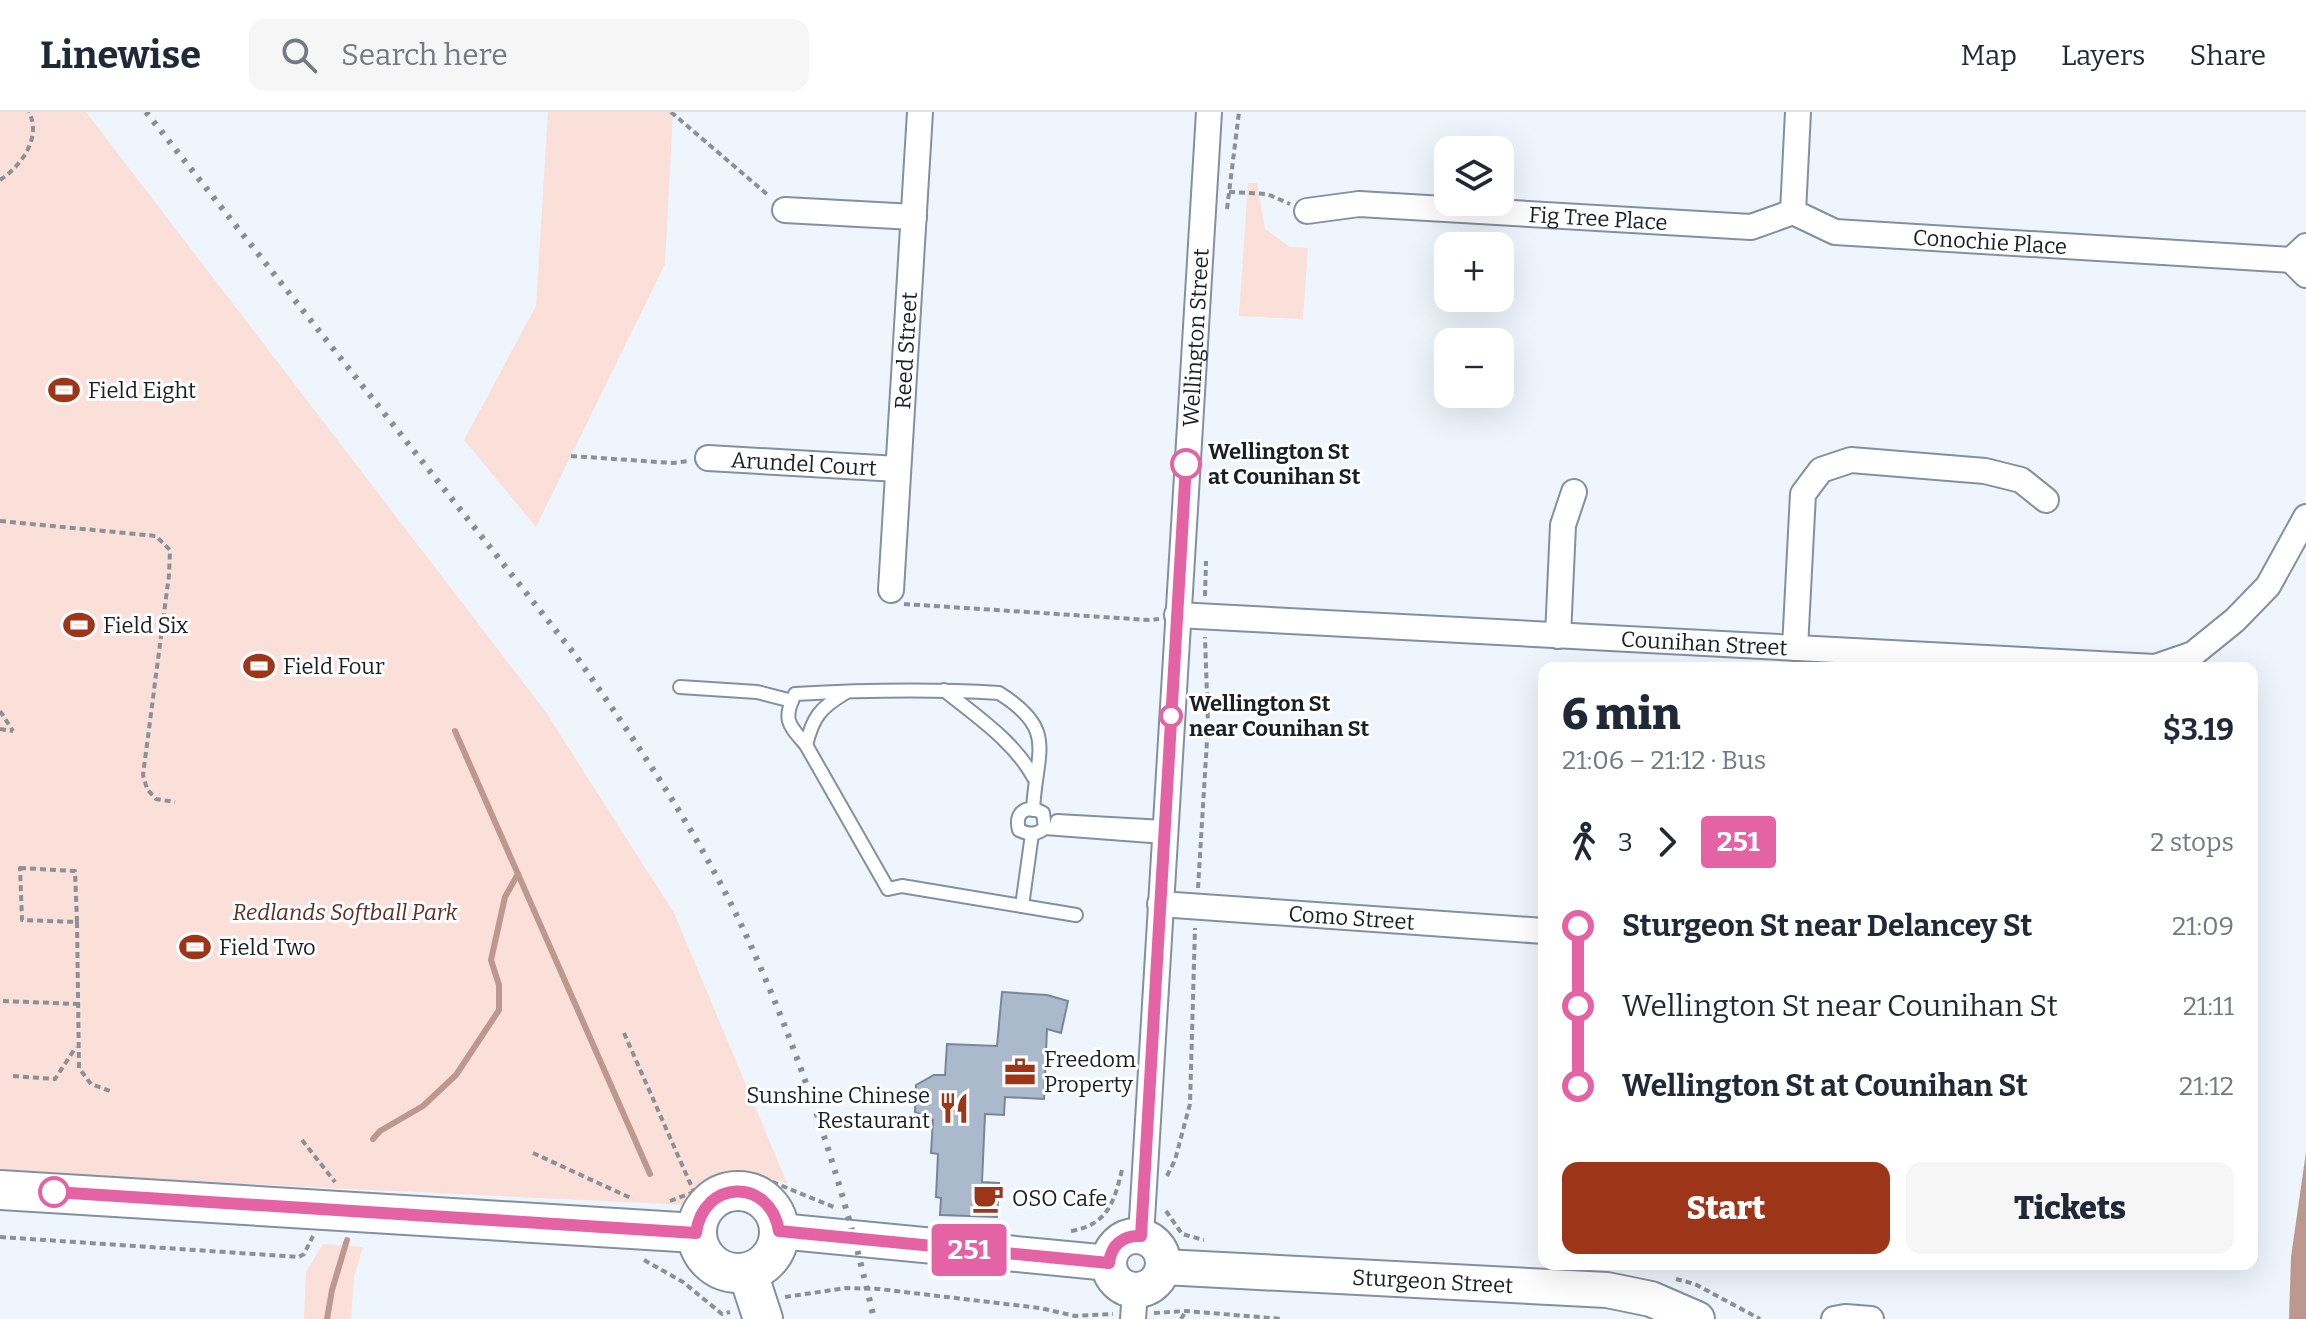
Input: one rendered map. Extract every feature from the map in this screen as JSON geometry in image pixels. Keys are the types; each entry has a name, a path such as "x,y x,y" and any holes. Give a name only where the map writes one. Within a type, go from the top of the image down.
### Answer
{"main road":[{"path":"0,1190 696,1233"},
{"path":"737,1191 757,1196 773,1211 779,1231 776,1249 757,1269 757,1299 704,1256 696,1233 702,1213 716,1197 737,1191"}],"street":[{"name":"Reed Street","path":"891,590 920,112"},
{"name":"Wellington Street","path":"1141,1236 1209,112"},
{"path":"1793,212 1798,112"},
{"name":"Fig Tree Place","path":"1307,211 1359,204 1751,227 1793,212"},
{"path":"785,210 914,217"},
{"name":"Conochie Place","path":"1793,212 1835,232 2301,260"},
{"name":"Arundel Court","path":"708,458 898,469"},
{"path":"1795,648 1803,494 1821,470 1851,460 1985,471 2021,480 2046,500"},
{"path":"1558,636 1563,525 1574,492"},
{"name":"Counihan Street","path":"2170,662 2193,654 2235,620 2268,586 2306,517"},
{"name":"Counihan Street","path":"1177,615 2060,662"},
{"name":"Como Street","path":"1160,904 1538,931"},
{"path":"779,1231 1109,1263"},
{"path":"1133,1235 1141,1236 1158,1247 1163,1267 1134,1307 1117,1282 1109,1263 1118,1242 1133,1235"},
{"name":"Sturgeon Street","path":"1163,1267 1607,1290 1651,1299 1697,1319"},
{"path":"1834,1319 1871,1319"}],"lane":[{"path":"680,687 757,692 792,701"},
{"path":"806,745 813,720 828,703 849,690"},
{"path":"1033,810 1034,778 1040,752 1038,729 1017,704 999,693 849,690 795,694 788,709 789,725 806,745 888,889 902,886 1076,915"},
{"path":"944,690 1013,748 1034,778"},
{"path":"1032,834 1019,830 1017,821 1020,813 1033,810 1043,813 1046,824"},
{"path":"1022,906 1032,834 1046,824 1164,832"}],"path":[{"path":"0,180 13,172 29,150 32,119 29,112"},
{"path":"671,112 785,210"},
{"path":"1226,222 1239,112"},
{"path":"1203,191 1267,194 1307,211"},
{"path":"571,456 673,463 708,458"},
{"path":"0,521 156,536 170,550 143,775 147,789 156,799 175,802"},
{"path":"1163,1186 1175,1160 1190,1104 1208,724 1204,617 1206,558"},
{"path":"891,590 890,603 1149,620 1177,615"},
{"path":"0,711 13,731 0,729"},
{"path":"77,922 22,920 20,868 75,871 77,922 79,1068 91,1084 110,1091"},
{"path":"3,1001 78,1004"},
{"path":"624,1033 694,1192"},
{"path":"13,1076 55,1079 78,1045"},
{"path":"302,1140 335,1183 347,1188"},
{"path":"533,1153 643,1203 628,1202"},
{"path":"1067,1231 1095,1224 1104,1218 1118,1185 1124,1160"},
{"path":"661,1203 694,1192 710,1181 733,1174 753,1174 835,1208 851,1210"},
{"path":"1165,1208 1182,1234 1213,1243"},
{"path":"0,1237 299,1257 304,1254 317,1230"},
{"path":"642,1258 683,1282 722,1314 757,1299 846,1288 1040,1308 1075,1316 1134,1307 1283,1319"},
{"path":"1181,1319 1186,1311"}],"green space":[{"name":"Redlands Softball Park","path":"0,112 86,112 545,711 674,913 787,1183 755,1175 732,1174 711,1183 687,1205 0,1172"},
{"path":"548,112 673,112 665,264 536,527 464,440 536,306"},
{"path":"1248,183 1257,183 1265,229 1290,247 1308,248 1303,319 1239,316"},
{"path":"323,1244 363,1247 354,1276 351,1319 304,1319 306,1272"}],"shaded area":[{"path":"2306,1152 2306,1319 2289,1319 2291,1257"}],"building":[{"path":"1002,992 1047,995 1068,1001 1061,1033 1047,1029 1044,1099 1005,1097 1004,1115 985,1114 982,1182 999,1183 997,1217 940,1215 941,1198 936,1197 938,1154 931,1153 933,1120 915,1112 916,1085 934,1075 945,1075 947,1044 997,1046"}],"waterway":[{"path":"455,731 650,1174"},
{"path":"373,1139 380,1131 423,1106 456,1075 499,1010 499,985 491,960 505,897 518,874"},
{"path":"327,1319 347,1240"}],"railway":[{"path":"146,112 576,656 648,761 693,834 751,946 789,1037 837,1176 874,1319"}],"bus line":[{"name":"251","path":"54,1192 696,1233 708,1204 716,1197 737,1191 757,1196 766,1203 773,1211 779,1231 1109,1263 1118,1242 1133,1235 1141,1236 1186,464"}],"place":[{"name":"Field Eight","path":"64,390"},
{"name":"Wellington St at Counihan St","path":"1186,464"},
{"name":"Field Six","path":"79,625"},
{"name":"Field Four","path":"259,666"},
{"name":"Wellington St near Counihan St","path":"1171,716"},
{"name":"Field Two","path":"195,947"},
{"name":"Freedom Property","path":"1020,1072"},
{"name":"Sunshine Chinese Restaurant","path":"954,1108"},
{"name":"OSO Cafe","path":"988,1198"}]}
